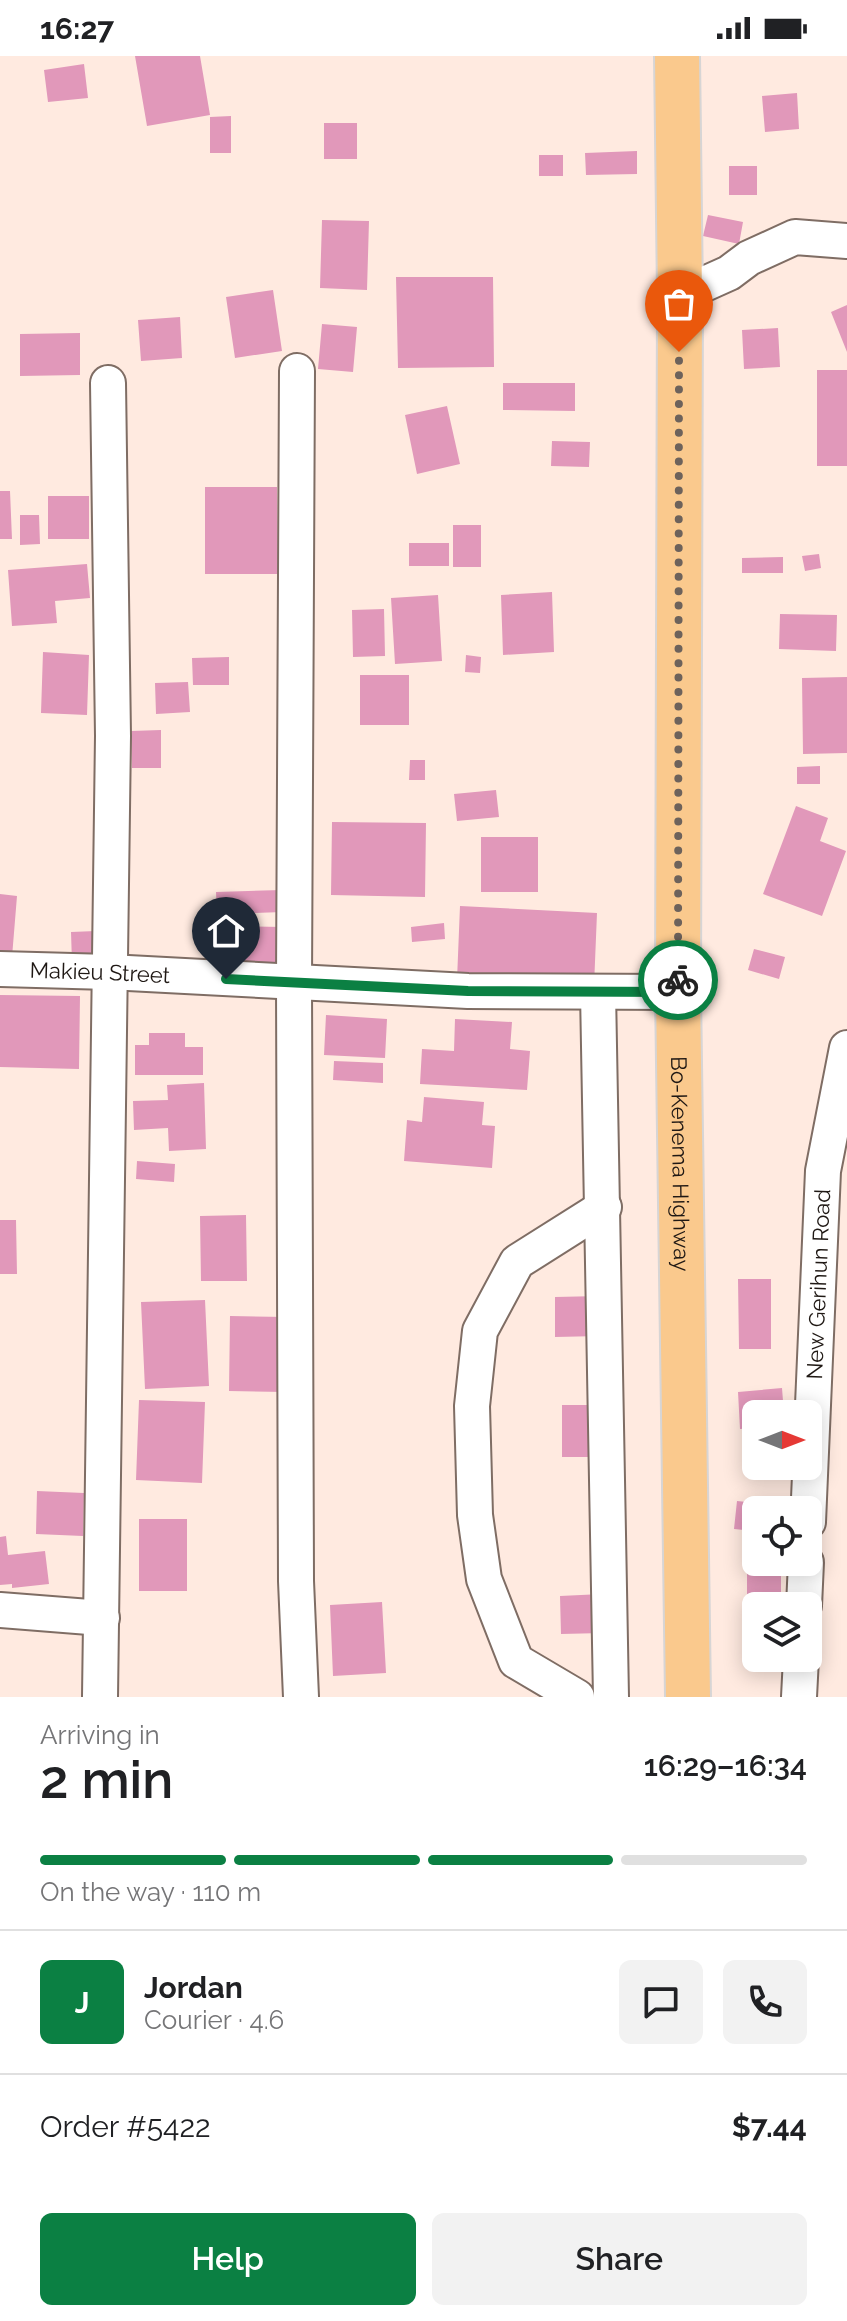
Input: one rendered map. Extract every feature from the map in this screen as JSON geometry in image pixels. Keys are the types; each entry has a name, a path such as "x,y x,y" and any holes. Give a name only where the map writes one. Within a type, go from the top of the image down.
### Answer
{"highway":[{"name":"Bo-Kenema Highway","path":"677,56 680,295 678,992 688,1697"}],"street":[{"path":"680,295 729,273 749,258 795,237 847,241"},
{"path":"297,371 294,983 296,1581 301,1697"},
{"path":"100,1697 113,736 108,383"},
{"name":"Makieu Street","path":"0,969 468,991 678,992"},
{"path":"598,992 611,1697"},
{"name":"New Gerihun Road","path":"809,1496 823,1171 847,1048"},
{"path":"577,1697 516,1661 484,1579 475,1515 472,1406 480,1331 517,1262 604,1207"},
{"path":"0,1610 102,1618"},
{"path":"799,1697 800,1672"}],"building":[{"path":"135,56 200,56 210,115 147,126"},
{"path":"84,64 88,98 48,102 44,70"},
{"path":"797,93 799,129 765,132 762,96"},
{"path":"231,116 231,153 210,153 210,117"},
{"path":"324,123 357,123 357,159 324,159"},
{"path":"637,151 637,174 586,175 585,153"},
{"path":"539,155 563,155 563,176 539,176"},
{"path":"729,166 757,166 757,195 729,195"},
{"path":"708,215 743,222 739,244 703,236"},
{"path":"322,220 369,221 367,290 320,288"},
{"path":"396,277 493,277 494,367 398,368"},
{"path":"273,290 282,351 235,358 226,297"},
{"path":"847,305 847,352 831,312"},
{"path":"180,317 182,358 141,361 138,320"},
{"path":"322,324 357,327 353,372 318,369"},
{"path":"778,328 780,367 744,369 742,330"},
{"path":"80,333 80,375 20,376 20,334"},
{"path":"817,370 847,370 847,466 817,466"},
{"path":"503,383 575,383 575,411 503,410"},
{"path":"447,406 460,464 417,474 405,415"},
{"path":"552,441 590,442 589,467 551,466"},
{"path":"205,487 277,487 278,574 205,574"},
{"path":"0,491 10,491 12,539 0,539"},
{"path":"48,496 89,496 89,539 48,539"},
{"path":"20,515 39,515 40,544 20,545"},
{"path":"453,525 481,525 481,567 453,567"},
{"path":"409,543 449,543 449,566 409,566"},
{"path":"819,554 821,568 805,571 802,556"},
{"path":"783,557 783,573 742,573 742,558"},
{"path":"87,564 90,598 55,601 57,623 12,626 8,570"},
{"path":"552,592 554,652 503,655 501,595"},
{"path":"438,595 442,661 395,664 391,598"},
{"path":"384,609 385,656 353,657 352,610"},
{"path":"780,614 837,615 836,651 779,649"},
{"path":"43,652 89,655 87,715 41,713"},
{"path":"466,655 481,657 480,673 465,672"},
{"path":"229,657 229,685 193,685 192,658"},
{"path":"360,675 409,675 409,725 360,725"},
{"path":"847,677 847,753 803,754 802,678"},
{"path":"188,682 190,712 156,714 155,683"},
{"path":"161,730 161,768 132,768 131,731"},
{"path":"410,760 425,760 425,780 409,780"},
{"path":"820,766 820,784 797,784 797,767"},
{"path":"496,790 499,817 457,821 454,794"},
{"path":"796,806 828,818 820,841 846,851 822,916 763,894"},
{"path":"332,822 426,823 425,897 331,895"},
{"path":"481,837 538,837 538,892 481,892"},
{"path":"282,890 283,912 217,914 216,892"},
{"path":"0,894 17,896 12,957 0,956"},
{"path":"460,906 597,913 594,986 457,980"},
{"path":"444,923 445,939 412,942 411,927"},
{"path":"225,926 283,927 282,972 224,971"},
{"path":"96,931 98,963 72,963 71,932"},
{"path":"754,949 785,957 779,979 748,970"},
{"path":"0,995 80,996 79,1069 0,1067"},
{"path":"326,1015 387,1019 385,1058 324,1055"},
{"path":"455,1019 512,1022 510,1049 530,1051 527,1090 420,1084 422,1049 454,1051"},
{"path":"149,1033 185,1033 185,1047 203,1047 203,1075 135,1075 135,1045 149,1045"},
{"path":"334,1061 383,1063 383,1083 333,1080"},
{"path":"204,1083 206,1149 169,1151 168,1128 134,1130 133,1101 168,1100 167,1085"},
{"path":"424,1097 484,1102 482,1125 495,1126 492,1168 404,1161 407,1120 422,1122"},
{"path":"137,1161 175,1164 174,1182 136,1179"},
{"path":"246,1215 247,1281 201,1281 200,1216"},
{"path":"0,1220 16,1220 17,1274 0,1274"},
{"path":"738,1279 771,1279 771,1349 739,1349"},
{"path":"600,1296 600,1336 555,1337 555,1297"},
{"path":"205,1300 209,1386 145,1389 141,1302"},
{"path":"230,1316 286,1317 285,1392 229,1391"},
{"path":"782,1388 783,1400 742,1400 740,1429 738,1392"},
{"path":"139,1400 205,1402 202,1483 136,1480"},
{"path":"562,1405 602,1405 602,1457 562,1457"},
{"path":"37,1491 84,1493 83,1536 36,1534"},
{"path":"737,1501 742,1502 742,1530 734,1529"},
{"path":"139,1519 187,1519 187,1591 139,1591"},
{"path":"6,1536 8,1555 45,1551 49,1584 12,1588 12,1584 0,1585 0,1537"},
{"path":"747,1576 781,1576 781,1592 747,1592"},
{"path":"602,1594 603,1633 561,1634 560,1596"},
{"path":"382,1602 386,1673 333,1676 330,1605"}],"way so far":[{"path":"678,980 679,352"}],"route":[{"path":"226,979 468,991 678,992 678,980"}]}
